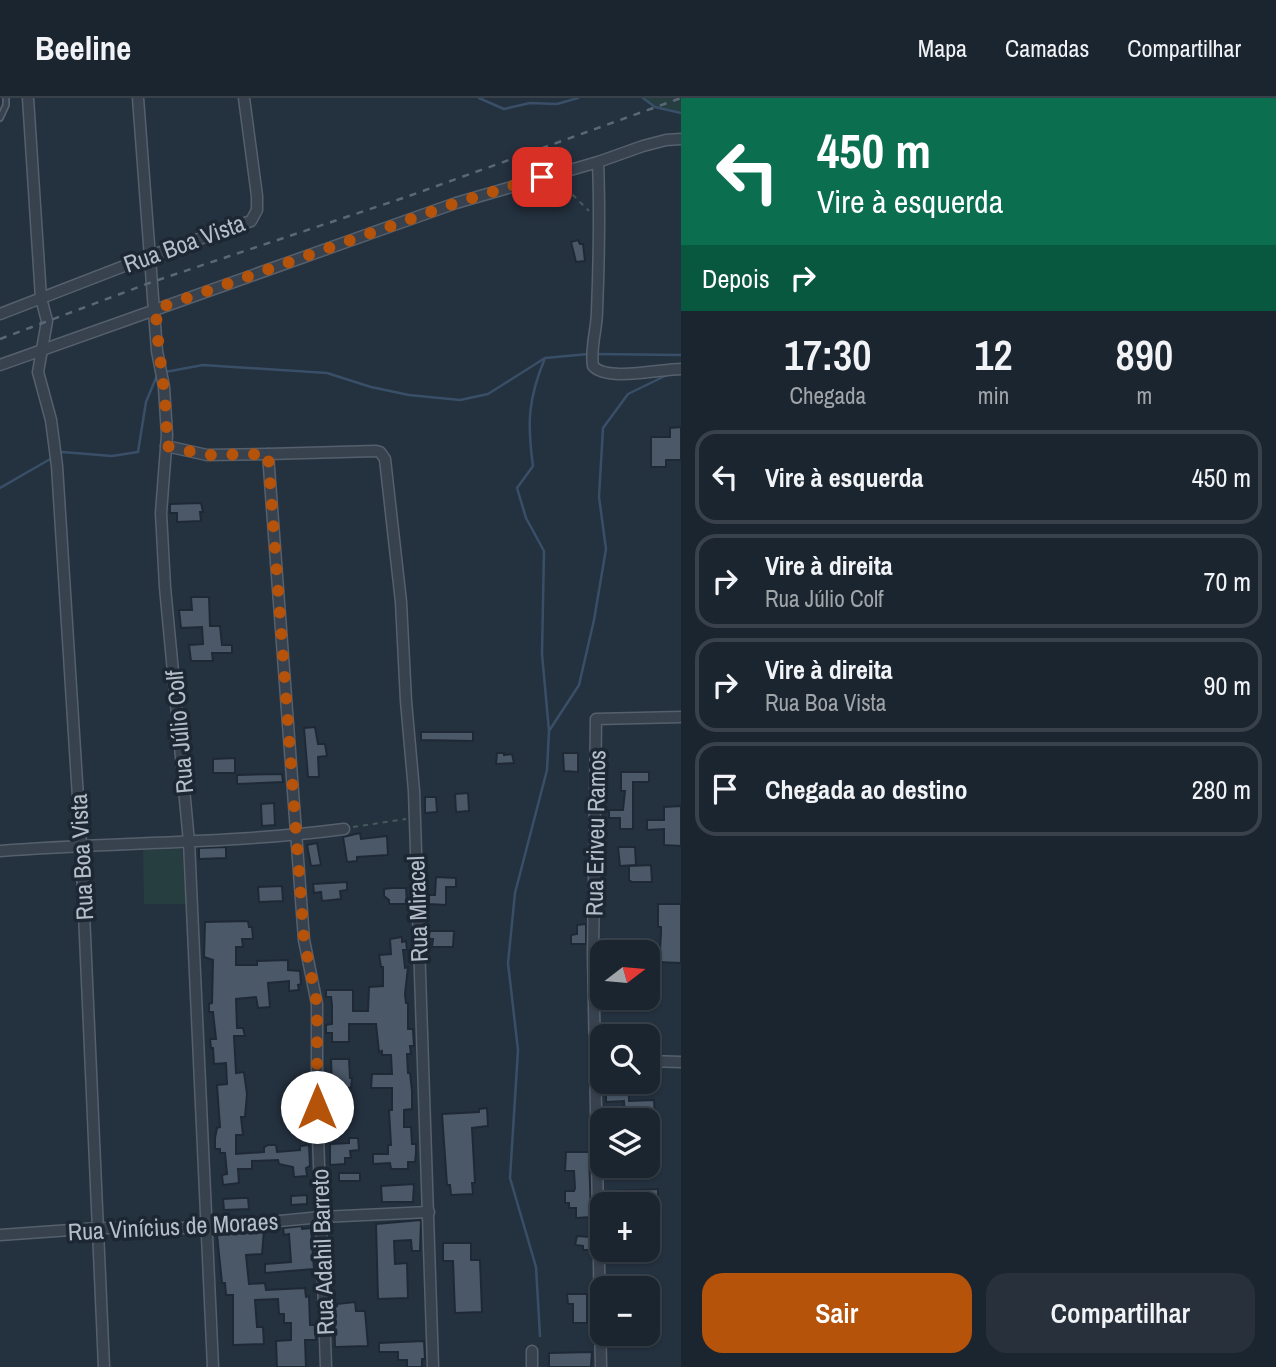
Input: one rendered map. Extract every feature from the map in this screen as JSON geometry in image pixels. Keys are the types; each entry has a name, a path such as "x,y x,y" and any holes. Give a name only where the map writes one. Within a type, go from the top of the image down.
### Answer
{"street":[{"name":"Rua Boa Vista","path":"29,98 41,298 47,321 37,372 51,420 57,466 81,845 104,1367"},
{"name":"Rua Júlio Colf","path":"138,98 158,351 164,387 166,446 161,513 165,587 189,842 213,1367"},
{"name":"Rua Boa Vista","path":"0,314 150,256 246,223 255,216 257,196 244,98"},
{"path":"0,365 456,203 666,140 680,142"},
{"path":"598,162 600,220 597,322 592,354 594,369 611,373 681,369"},
{"path":"166,446 207,455 268,454"},
{"name":"Rua Miracel","path":"268,454 380,453 384,459 401,602 414,791 433,1367"},
{"name":"Rua Adahil Barreto","path":"268,454 304,940 317,1004 326,1367"},
{"name":"Rua Eriveu Ramos","path":"597,1024 593,955 596,719 681,717"},
{"path":"0,851 81,845 189,842 344,829"},
{"path":"660,1061 681,1062"},
{"name":"Rua Eriveu Ramos","path":"599,1094 601,1367"},
{"name":"Rua Vinícius de Moraes","path":"0,1235 99,1228 207,1228 321,1217 429,1212"},
{"path":"532,1351 532,1367"}],"lane":[{"path":"0,118 6,98"}],"path":[{"path":"542,177 573,195 600,220"},
{"path":"344,829 414,818"}],"green space":[{"path":"643,98 681,98 681,113 655,107"},
{"path":"182,849 186,904 144,904 143,850"}],"building":[{"path":"578,240 583,244 585,261 576,262 571,242"},
{"path":"681,427 681,460 666,460 666,467 651,467 651,437 670,437 670,428"},
{"path":"201,503 201,521 177,522 177,513 170,513 170,504"},
{"path":"191,597 209,597 210,626 220,626 222,645 232,645 232,653 212,653 213,661 191,661 189,645 203,644 202,627 181,628 179,610 192,610"},
{"path":"315,727 318,744 325,744 327,756 318,757 319,777 308,777 304,728"},
{"path":"421,732 473,732 473,741 421,740"},
{"path":"497,753 512,754 514,763 496,764"},
{"path":"563,753 578,753 578,772 564,771"},
{"path":"235,758 235,773 213,773 213,759"},
{"path":"621,772 649,772 649,782 633,782 633,829 620,829 620,818 609,818 609,810 623,810 625,791 621,791"},
{"path":"282,774 283,782 237,784 237,775"},
{"path":"468,793 469,811 456,812 455,794"},
{"path":"425,797 436,797 437,812 425,813"},
{"path":"274,803 275,825 262,826 261,804"},
{"path":"681,806 681,846 664,845 664,829 647,830 647,820 664,820 664,807"},
{"path":"360,833 361,839 387,836 388,855 357,857 357,861 347,862 343,837"},
{"path":"317,843 321,865 311,866 307,845"},
{"path":"226,847 226,858 199,859 199,848"},
{"path":"618,847 635,847 636,865 620,866"},
{"path":"651,865 652,882 629,880 629,866"},
{"path":"436,877 456,878 456,887 446,887 446,905 429,904 429,895 435,895"},
{"path":"347,882 347,890 340,891 341,899 322,901 321,892 314,893 313,884"},
{"path":"282,886 283,901 259,902 258,887"},
{"path":"406,888 407,904 389,904 389,900 384,896 384,889"},
{"path":"658,904 681,904 681,963 660,962 661,927 658,927"},
{"path":"248,921 249,927 252,927 253,939 242,939 243,947 236,947 236,965 288,960 288,970 300,971 301,984 298,985 299,990 289,991 289,981 268,983 270,1007 258,1008 256,997 236,999 237,1028 243,1028 245,1036 234,1036 236,1073 244,1072 247,1094 245,1117 241,1117 243,1135 236,1135 236,1154 264,1152 264,1147 268,1145 276,1145 277,1152 300,1150 300,1146 309,1145 310,1166 306,1168 307,1176 294,1177 293,1167 279,1164 278,1160 252,1161 252,1169 238,1169 239,1183 223,1185 222,1175 227,1174 225,1153 215,1149 215,1138 217,1128 220,1127 217,1085 227,1084 226,1063 214,1064 211,1048 210,1039 216,1039 213,1012 209,1012 209,1004 212,1003 213,960 204,957 205,922"},
{"path":"586,924 586,944 571,944 571,935 577,934 577,925"},
{"path":"429,931 454,931 453,947 432,947 433,939 429,939"},
{"path":"402,937 402,942 406,941 407,950 403,950 405,968 408,967 405,994 408,1003 408,1029 413,1029 414,1046 410,1046 411,1054 407,1054 412,1109 404,1110 404,1127 411,1127 412,1144 416,1144 416,1153 415,1162 408,1162 408,1169 391,1169 390,1163 373,1164 373,1154 388,1154 388,1145 391,1145 389,1110 392,1110 392,1088 371,1088 372,1074 392,1074 391,1055 382,1055 382,1051 379,1052 376,1024 349,1024 349,1042 332,1042 332,1033 326,1033 326,1025 332,1024 332,1005 331,997 326,997 326,990 353,990 353,1011 368,1011 369,987 383,986 383,967 379,955 391,954 390,939"},
{"path":"331,1059 349,1059 351,1088 332,1086"},
{"path":"606,1094 629,1094 629,1101 654,1100 654,1108 624,1108 624,1101 606,1102"},
{"path":"302,1098 303,1107 282,1108 282,1099"},
{"path":"487,1108 488,1126 472,1128 475,1183 472,1183 473,1194 451,1195 450,1185 447,1185 442,1114 479,1112 479,1109"},
{"path":"349,1138 358,1138 359,1150 350,1151 351,1158 345,1158 345,1164 330,1165 330,1144 349,1143"},
{"path":"566,1152 589,1152 590,1217 576,1218 576,1208 569,1208 569,1203 565,1203 565,1191 574,1191 575,1188 574,1171 565,1171"},
{"path":"339,1173 360,1173 360,1181 339,1181"},
{"path":"414,1184 413,1202 382,1202 381,1186"},
{"path":"658,1189 658,1192 610,1191"},
{"path":"307,1195 307,1204 291,1205 291,1196"},
{"path":"248,1198 249,1209 224,1210 223,1199"},
{"path":"421,1220 420,1251 412,1251 411,1240 394,1241 395,1264 407,1263 408,1298 378,1299 376,1224"},
{"path":"302,1226 302,1229 311,1228 314,1269 265,1273 265,1264 291,1262 289,1234 284,1235 283,1228"},
{"path":"264,1230 262,1254 246,1255 249,1284 265,1283 266,1290 305,1288 306,1297 309,1296 310,1325 315,1325 316,1340 305,1340 306,1367 277,1367 276,1341 291,1340 291,1323 284,1323 284,1314 279,1314 278,1299 255,1300 257,1327 263,1327 264,1344 233,1345 233,1295 226,1295 225,1283 222,1283 217,1235"},
{"path":"577,1236 590,1237 590,1250 583,1250 583,1246 575,1245"},
{"path":"443,1243 471,1243 471,1260 480,1260 482,1312 455,1313 453,1261 443,1261"},
{"path":"567,1294 587,1294 587,1323 573,1323 573,1304 568,1304"},
{"path":"355,1302 356,1311 365,1311 368,1346 335,1347 334,1307 337,1304"},
{"path":"424,1341 425,1359 422,1359 422,1367 407,1367 407,1360 398,1360 398,1352 379,1352 379,1343"},
{"path":"592,1352 591,1367 549,1367 549,1353"}],"waterway":[{"path":"479,98 504,109 530,103 557,104 578,98"},
{"path":"643,98 655,107 681,113"},
{"path":"549,731 542,654 544,551 526,518 517,488 533,466 530,411 545,358 588,354"},
{"path":"595,354 681,355"},
{"path":"165,372 203,365 327,373 371,387 409,395 460,400 488,394 545,358"},
{"path":"58,455 62,452 112,456 138,452 146,402 158,373"},
{"path":"540,1336 536,1267 510,1178 518,1050 508,963 515,893 547,770 549,731 579,685 594,620 606,549 599,497 603,428 628,394 671,373"},
{"path":"0,488 52,458"}],"railway":[{"path":"0,339 152,282 409,196 681,98"}],"route":[{"path":"317,1107 317,1004 304,940 268,454 207,455 166,446 164,387 158,351 156,309 456,203 542,177"}]}
